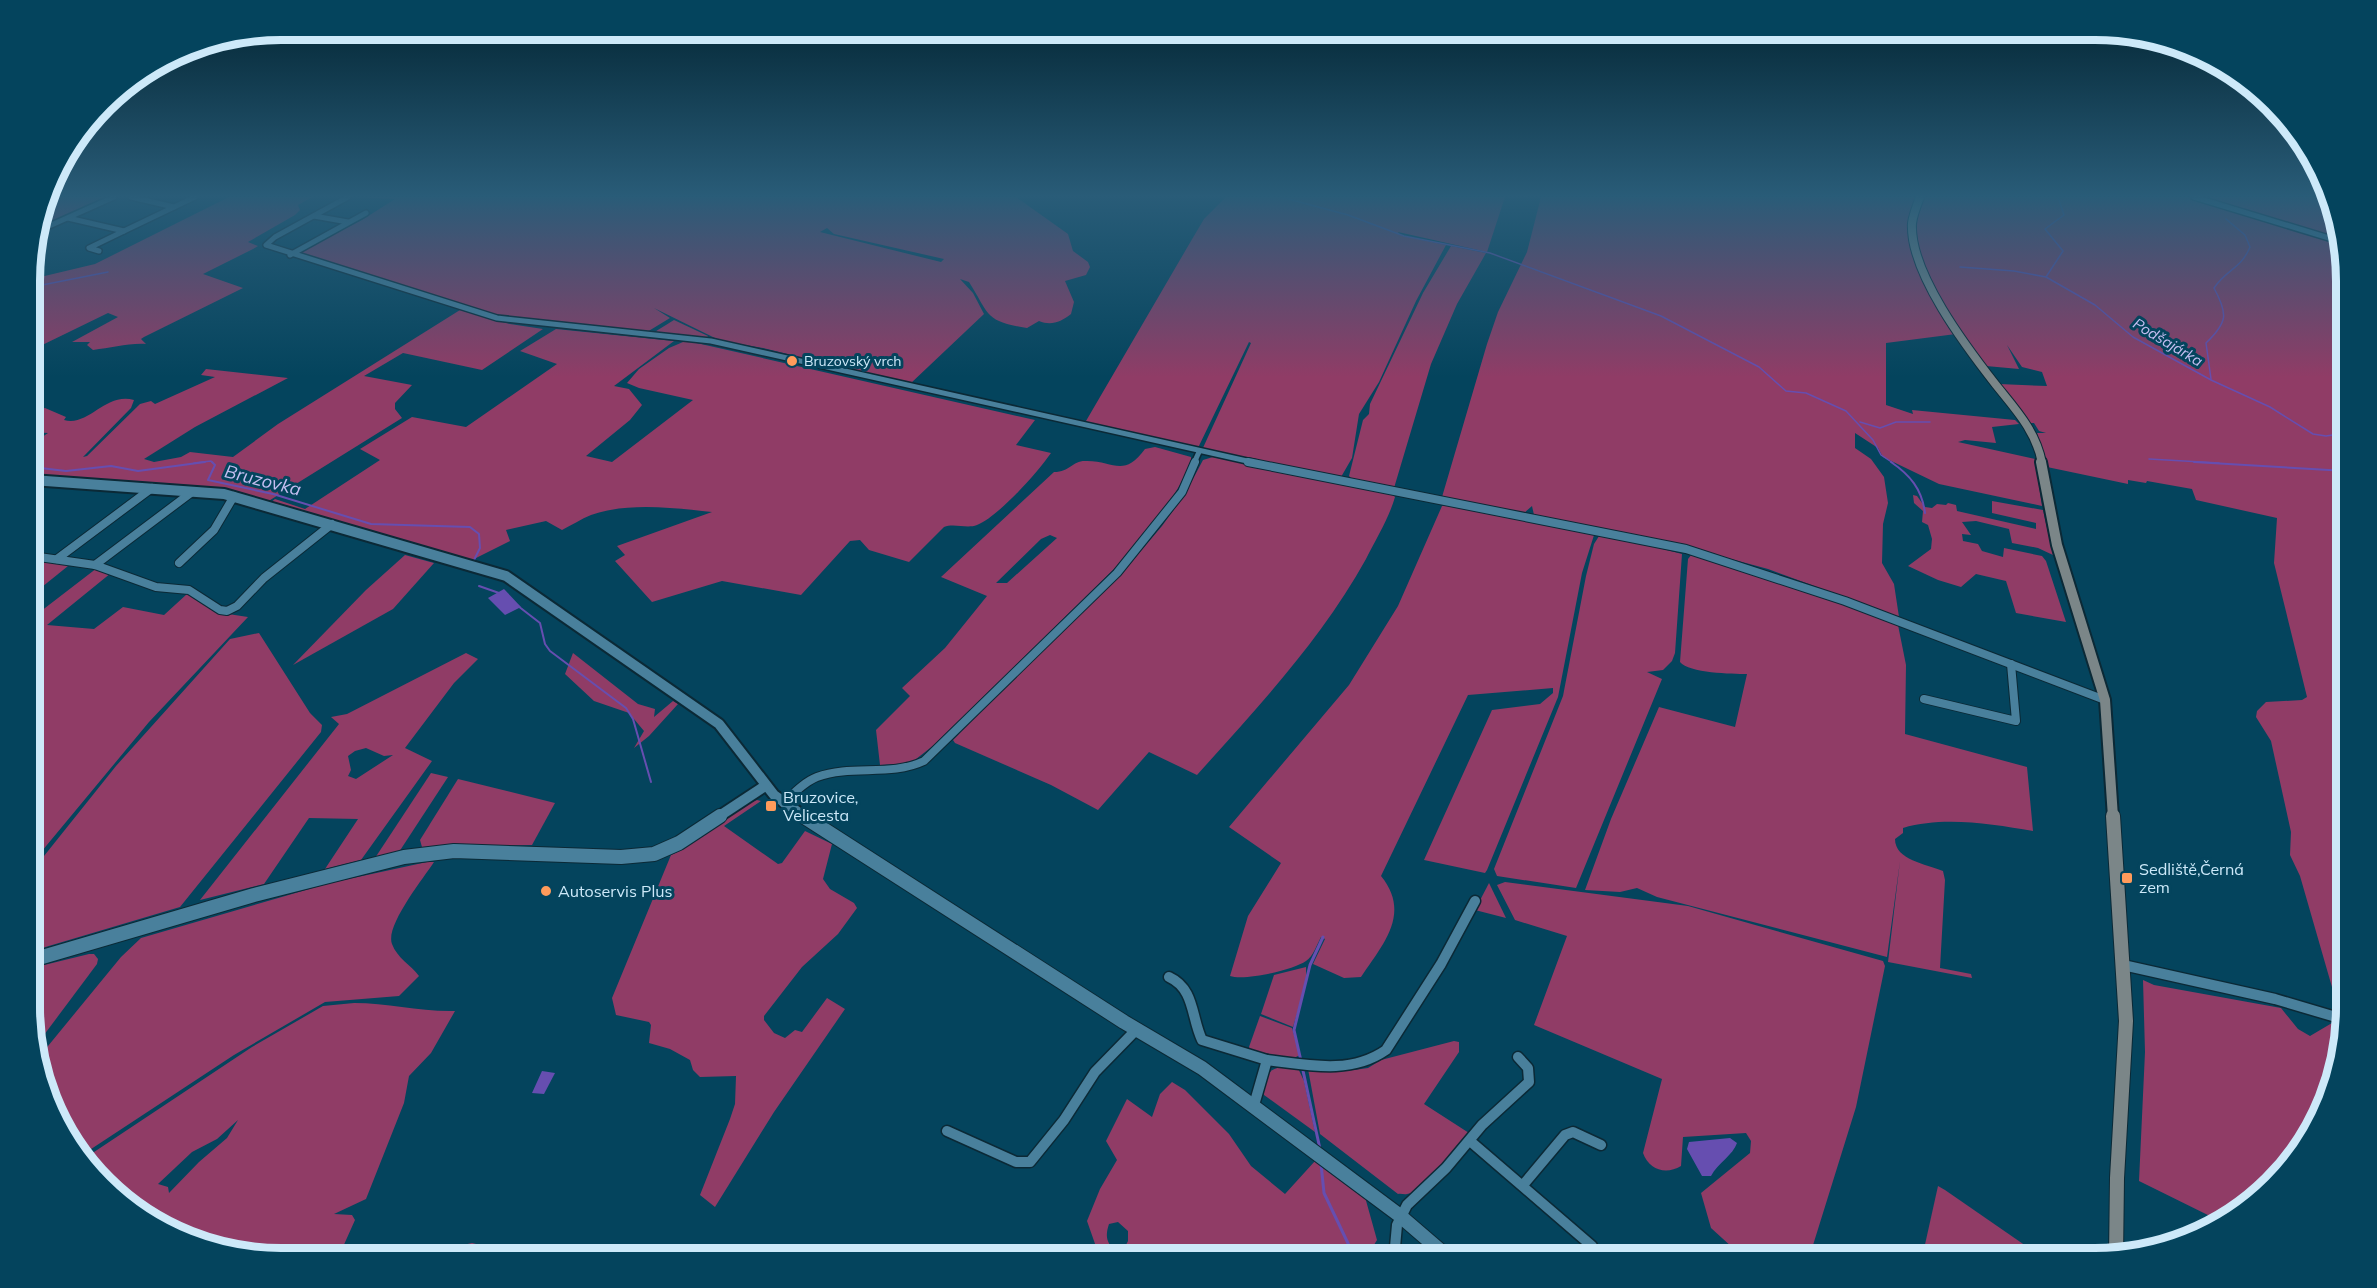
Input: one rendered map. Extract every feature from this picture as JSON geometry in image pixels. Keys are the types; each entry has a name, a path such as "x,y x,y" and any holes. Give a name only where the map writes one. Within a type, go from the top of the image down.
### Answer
{"main road":[{"path":"1918,257 1926,280 1973,355 2030,428 2038,444 2057,546 2105,700 2123,965 2126,1048 2117,1170 2116,1246"}],"street":[{"path":"297,257 497,318 711,341 1199,452 1686,549 1765,572 2105,700"},
{"path":"783,803 815,778 829,774 903,770 924,761 1117,573 1182,492 1199,452"},
{"path":"40,481 234,496 478,566 520,584 719,724 736,741 765,786 783,803 1136,1030 1202,1068 1399,1215 1437,1248"},
{"path":"57,559 152,488"},
{"path":"95,565 193,491"},
{"path":"179,563 214,530 234,496"},
{"path":"40,557 95,565 152,583 156,587 189,590 215,608 226,611 237,606 281,562 332,524"},
{"path":"1924,699 2016,721 2011,664"},
{"path":"40,958 254,895 404,857 454,851 621,856 654,854 711,824 765,786"},
{"path":"1169,977 1183,984 1189,994 1198,1034 1202,1040 1267,1060 1353,1066 1376,1059 1386,1050 1441,964 1475,901"},
{"path":"2123,965 2275,999 2336,1017"},
{"path":"947,1131 1016,1162 1030,1162 1064,1120 1095,1072 1136,1030"},
{"path":"1393,1248 1399,1215 1405,1205 1444,1171 1470,1141 1529,1082 1530,1074 1527,1064 1518,1058"},
{"path":"1254,1105 1267,1060"},
{"path":"1523,1185 1565,1135 1573,1132 1601,1145"},
{"path":"1470,1141 1592,1246"}],"shaded area":[{"path":"109,257 236,257 203,274 243,288 141,339 146,344 93,350 87,345 90,342 72,342 118,317 108,313 40,346 40,277 95,264"},
{"path":"309,257 921,257 941,262 944,259 936,257 1081,257 1090,267 1086,275 1065,281 1074,302 1071,314 1056,322 1039,321 1027,328 995,319 985,309 969,282 960,279 973,293 984,314 910,384 763,348 721,341 654,308 670,318 647,332 503,318"},
{"path":"1182,257 1440,257 1416,301 1379,382 1359,414 1352,458 1341,477 1202,450 1251,343 1249,342 1197,450 1091,425 1086,421"},
{"path":"1444,257 1484,257 1457,304 1431,364 1394,488 1351,478 1349,476 1363,420 1369,414 1370,404 1423,293"},
{"path":"1525,257 1914,257 1926,286 1956,334 1886,343 1886,405 1913,414 1912,410 2015,420 2019,424 1992,427 1996,443 1965,440 1958,442 2035,459 2042,506 1939,484 1883,457 1878,448 1855,433 1855,448 1871,459 1884,477 1888,503 1883,524 1882,563 1894,584 1899,617 1768,569 1683,546 1534,515 1532,506 1524,513 1442,497 1498,312"},
{"path":"1921,257 2335,257 2336,1001 2300,876 2290,855 2291,832 2271,741 2256,717 2257,711 2266,702 2302,700 2307,697 2274,563 2277,518 2196,500 2192,489 2147,481 2146,483 2128,480 2128,484 2047,467 2037,433 2046,433 2039,431 2034,423 2030,423 1999,384 2047,386 2042,372 2022,367 2007,345 2019,369 1986,366 1945,308"},
{"path":"460,310 510,324 543,329 482,370 403,353 364,376 412,385 395,403 395,409 402,418 267,502 40,479 40,438 48,433 40,432 40,409 45,408 66,417 64,420 73,421 114,401 134,400 131,408 83,457 87,456 140,404 151,401 155,404 215,377 201,375 206,369 288,378 195,427 144,459 154,462 181,457 190,452 233,457 278,424"},
{"path":"674,320 708,336 705,340 653,333"},
{"path":"556,329 674,341 614,386 629,389 642,405 630,420 586,456 612,462 693,400 639,388 627,383 639,369 669,348 683,342 692,342 1035,420 1016,445 1051,453 1017,493 986,520 973,526 944,527 909,562 869,550 860,540 850,541 801,595 722,581 652,602 615,561 625,555 617,546 712,512 651,507 620,508 591,515 562,530 546,521 506,530 510,541 472,560 465,560 270,503 275,499 305,509 380,460 360,449 412,417 466,427 557,364 520,351"},
{"path":"1155,447 1191,457 1191,462 1176,491 1148,530 1116,567 934,745 911,763 880,765 876,730 910,696 902,688 945,648 987,596 941,577 1054,472 1064,470 1081,461 1124,466 1137,458 1145,449","holes":["1050,535 1057,538 1007,583 996,583 1041,539"]},
{"path":"1213,457 1392,493 1395,497 1386,521 1366,559 1329,617 1288,672 1197,775 1149,752 1098,810 1051,785 955,743 953,740 1040,650 1124,571 1162,526 1185,494 1203,460"},
{"path":"1913,495 1917,496 1925,507 1932,508 1937,504 1946,505 1948,503 1956,505 1957,511 2036,529 2036,523 1992,513 1992,501 2043,510 2053,555 2038,548 2012,543 2009,529 1976,521 1962,522 1971,535 1962,534 1963,541 1978,544 1982,551 2003,557 2004,548 2042,556 2046,561 2066,622 2016,613 2006,581 1976,574 1961,587 1938,580 1908,566 1931,549 1932,539 1928,525 1922,522 1923,511 1914,503"},
{"path":"1448,503 1595,532 1582,573 1558,697 1487,870 1485,873 1424,860 1492,710 1540,704 1553,693 1553,688 1468,695 1381,876 1390,890 1394,903 1394,916 1385,941 1361,977 1344,978 1313,964 1325,939 1321,937 1311,957 1300,964 1257,976 1230,976 1248,916 1281,863 1229,827 1349,685 1398,606 1442,506"},
{"path":"1601,533 1682,554 1675,653 1672,661 1663,670 1647,672 1662,679 1576,888 1497,876 1494,869 1563,696 1586,576 1594,544"},
{"path":"1692,554 1760,572 1898,625 1906,665 1905,734 2027,767 2033,831 1984,824 1935,822 1903,828 1903,833 1895,839 1896,846 1906,857 1943,871 1945,880 1940,968 1971,974 1972,978 1888,962 1900,861 1887,957 1657,897 1637,888 1620,892 1585,890 1611,819 1659,707 1735,727 1747,674 1701,671 1680,662 1688,559"},
{"path":"405,555 434,563 393,609 293,665 366,590"},
{"path":"46,559 73,562 40,589 40,560"},
{"path":"97,568 111,573 47,625 94,629 123,607 164,615 187,594 197,597 215,612 248,617 149,722 40,853 40,612"},
{"path":"504,589 521,607 505,615 488,598"},
{"path":"259,633 310,713 322,725 321,732 180,907 40,949 40,861 116,766 230,639"},
{"path":"466,653 478,659 454,683 405,748 432,761 361,860 325,869 358,819 309,818 264,884 200,900 339,724 331,717 347,714","holes":["366,748 384,756 393,755 356,779 348,776 351,770 348,756 355,751"]},
{"path":"573,653 638,704 655,709 654,717 673,701 678,704 649,736 634,748 644,731 629,713 594,701 565,674"},
{"path":"431,773 448,777 399,852 375,858"},
{"path":"458,779 555,803 532,845 422,847 420,840"},
{"path":"757,800 761,801 724,826 778,864 782,863 805,831 832,844 823,879 830,889 854,903 857,908 838,934 802,967 764,1016 764,1020 774,1033 785,1038 795,1030 802,1032 827,998 845,1009 774,1112 715,1207 700,1195 735,1104 736,1076 700,1077 693,1070 690,1060 670,1049 649,1043 651,1025 649,1022 616,1015 612,998 671,855 682,850 742,806"},
{"path":"434,862 399,915 391,936 397,953 419,976 399,996 325,1002 234,1055 88,1151 65,1113 53,1084 45,1050 121,957 141,938 330,883"},
{"path":"1505,882 1688,906 1883,961 1885,966 1856,1107 1812,1248 1733,1248 1711,1228 1701,1193 1750,1153 1751,1141 1746,1133 1683,1137 1681,1166 1664,1170 1649,1163 1643,1153 1662,1079 1534,1025 1567,936 1515,920 1497,885"},
{"path":"1489,883 1506,918 1475,910"},
{"path":"89,954 94,954 98,959 97,964 43,1037 40,1006 40,966"},
{"path":"1306,967 1306,984 1293,1027 1261,1014 1274,975"},
{"path":"2143,980 2154,985 2281,1008 2298,1029 2310,1036 2332,1023 2336,1024 2332,1053 2324,1084 2312,1113 2296,1140 2266,1177 2242,1198 2212,1217 2139,1181 2145,1052"},
{"path":"367,1003 455,1011 431,1053 409,1076 404,1103 366,1199 334,1214 352,1215 355,1220 342,1248 266,1247 235,1243 204,1235 175,1223 135,1198 111,1177 91,1154 252,1047 323,1006","holes":["238,1120 227,1138 199,1162 169,1193 168,1187 158,1184 192,1152 217,1139"]},
{"path":"1260,1016 1292,1028 1300,1055 1282,1059 1268,1057 1250,1050 1249,1047"},
{"path":"1454,1041 1459,1042 1459,1052 1424,1104 1469,1133 1423,1186 1407,1194 1398,1194 1320,1134 1308,1069 1368,1068 1381,1060"},
{"path":"1297,1066 1304,1081 1315,1132 1264,1095 1268,1074 1276,1068"},
{"path":"542,1071 555,1073 544,1094 532,1093"},
{"path":"1172,1082 1185,1090 1229,1134 1251,1166 1285,1194 1315,1161 1365,1197 1377,1240 1372,1248 1124,1248 1128,1241 1128,1231 1118,1222 1109,1224 1107,1232 1107,1239 1113,1248 1096,1248 1087,1221 1100,1189 1117,1160 1106,1141 1127,1099 1152,1117 1160,1094"},
{"path":"1730,1138 1737,1143 1732,1151 1711,1176 1702,1176 1687,1149 1689,1142"},
{"path":"1938,1186 2029,1248 1924,1248"},
{"path":"472,1243 493,1248 453,1248"}],"waterway":[{"path":"1501,257 1661,316 1759,367 1786,391 1806,393 1846,411 1873,440 1881,455 1893,463"},
{"name":"Podšajárka","path":"2046,277 2059,257"},
{"path":"2211,379 2206,343 2218,329 2224,317 2222,305 2214,288 2244,257"},
{"path":"1960,267 2014,271 2046,277"},
{"path":"40,285 108,272"},
{"name":"Podšajárka","path":"2046,277 2095,305 2133,337 2211,380 2270,407 2313,434 2336,434"},
{"path":"1860,422 1880,428 1896,422 1930,422"},
{"path":"2149,459 2219,463"},
{"name":"Bruzovka","path":"194,463 211,461 215,465 208,480 273,494 371,524 470,527 479,534 480,548 474,560"},
{"name":"Bruzovka","path":"40,468 66,471 111,466 138,471 205,462"},
{"path":"1891,462 1914,483 1925,513"},
{"path":"2194,462 2336,470"},
{"name":"Bruzovka","path":"479,586 499,593"},
{"name":"Bruzovka","path":"518,606 540,623 545,644 550,651 626,708 633,719 651,782"},
{"path":"1301,1061 1294,1030 1310,965 1323,937"},
{"path":"1302,1066 1320,1149"},
{"path":"1321,1164 1324,1193 1350,1248"}],"place":[{"name":"Bruzovský vrch","path":"792,361"},
{"name":"Bruzovice, Velicesta","path":"771,806"},
{"name":"Sedliště,Černá zem","path":"2127,878"},
{"name":"Autoservis Plus","path":"546,891"}]}
